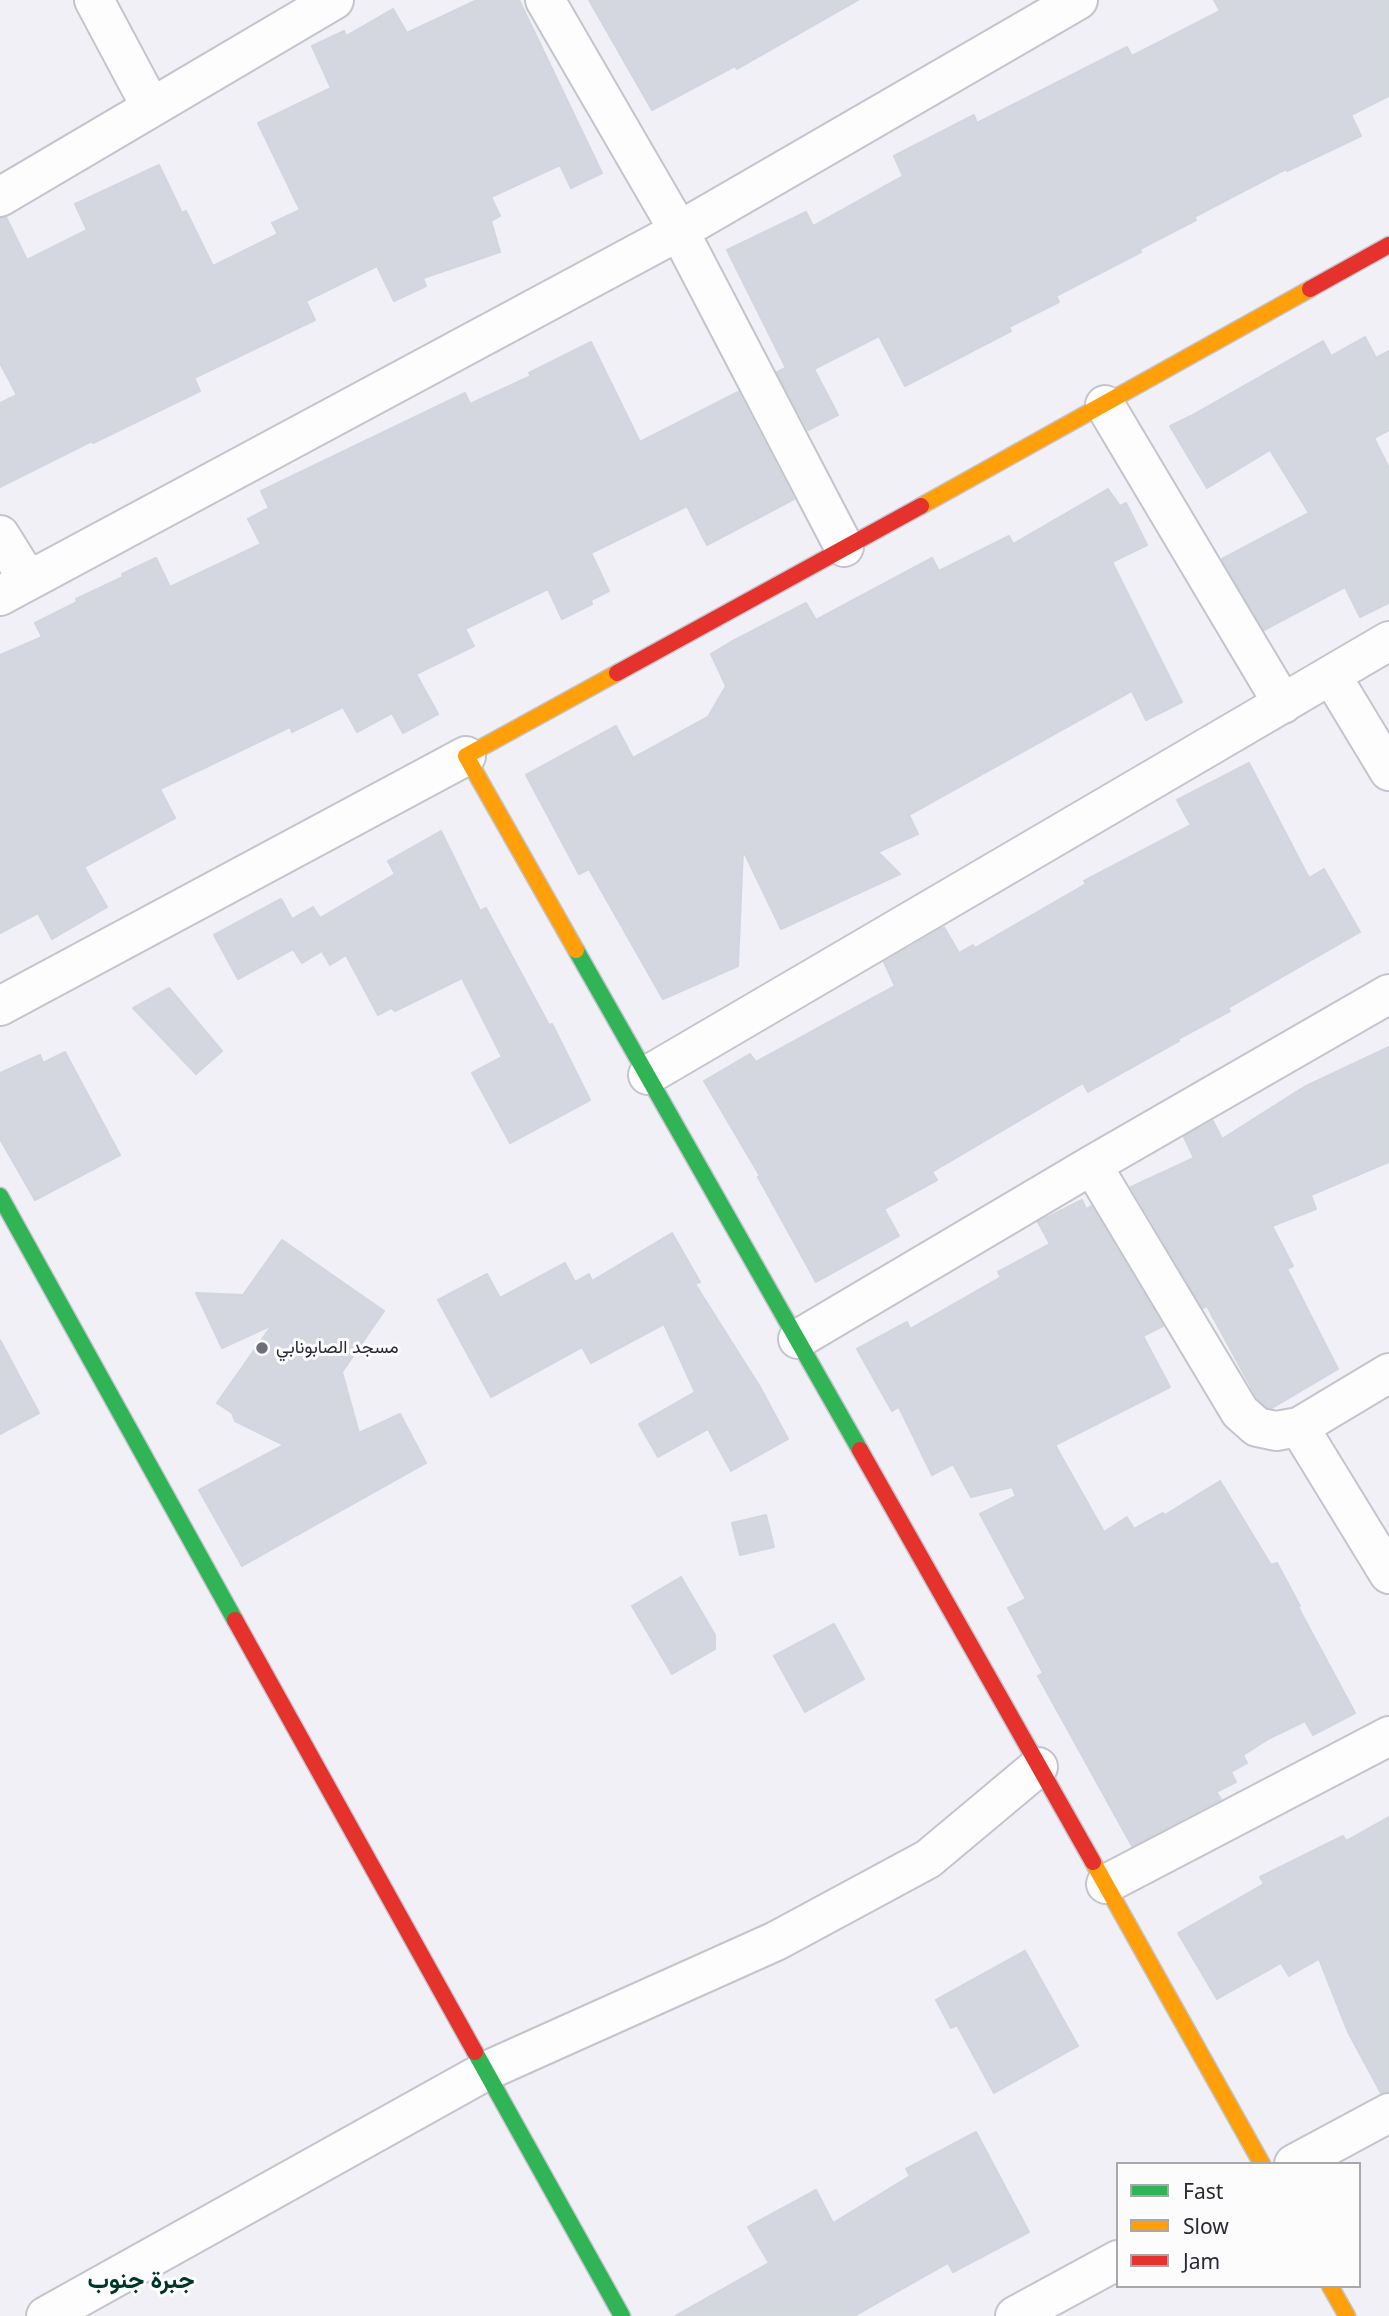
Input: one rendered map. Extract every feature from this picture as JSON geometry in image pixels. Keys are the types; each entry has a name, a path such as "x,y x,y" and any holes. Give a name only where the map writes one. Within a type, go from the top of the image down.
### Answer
{"street":[{"path":"94,0 151,107"},
{"path":"0,197 334,0"},
{"path":"545,0 679,231 844,547"},
{"path":"0,535 14,588 679,231 1078,0"},
{"path":"0,1006 466,756 1105,405 1389,245"},
{"path":"1105,405 1283,704"},
{"path":"648,1075 1389,641"},
{"path":"1331,675 1389,771"},
{"path":"466,756 1261,2162"},
{"path":"798,1339 1091,1165 1389,994"},
{"path":"1091,1165 1240,1412 1257,1427 1276,1431 1299,1427 1389,1373"},
{"path":"0,1196 484,2072 622,2316"},
{"path":"1299,1427 1389,1574"},
{"path":"1106,1884 1389,1736"},
{"path":"47,2316 484,2072 776,1941 928,1859 1038,1767"},
{"path":"1298,2162 1389,2113"},
{"path":"1015,2316 1116,2261"},
{"path":"1331,2288 1347,2316"}],"building":[{"path":"477,0 519,0 602,173 571,188 560,165 491,197 500,216 491,221 500,252 423,278 426,286 394,301 377,266 306,301 315,320 194,378 200,391 0,487 0,403 17,395 0,363 0,219 6,217 27,260 87,230 75,204 159,165 182,213 186,211 213,266 278,234 272,223 300,210 258,123 331,88 312,46 344,31 346,36 393,9 407,33"},
{"path":"589,0 858,0 737,69 735,66 652,110"},
{"path":"1214,0 1389,0 1389,96 1351,115 1361,136 1287,171 1286,169 1194,217 1196,220 1140,249 1141,252 1056,296 1059,302 1009,327 1011,331 905,386 879,336 814,369 838,415 808,430 777,372 786,368 727,250 806,212 813,226 903,176 894,156 974,115 977,123 1127,47 1132,56 1220,11"},
{"path":"1365,337 1376,358 1389,351 1389,430 1374,438 1389,468 1389,603 1360,617 1345,587 1264,630 1222,559 1309,513 1270,450 1207,488 1170,426 1323,341 1331,356"},
{"path":"591,342 640,442 738,392 794,499 707,545 687,506 591,553 609,591 591,600 592,604 562,619 548,589 465,629 474,646 416,674 438,714 403,733 392,713 357,732 343,707 292,732 290,727 160,789 175,818 84,867 107,907 52,939 38,913 0,933 0,655 42,637 35,623 156,558 170,587 261,544 248,519 269,508 261,491 465,393 470,404 531,376 529,373"},
{"path":"1108,489 1120,506 1126,503 1147,545 1112,562 1182,702 1146,720 1132,691 909,815 918,834 878,852 900,874 781,929 743,850 738,966 663,999 589,869 579,874 526,775 616,726 633,758 708,717 726,686 711,654 731,642 806,603 816,620 932,558 939,571 1009,536 1013,544"},
{"path":"1249,763 1309,878 1324,869 1360,932 1228,1008 1230,1011 1178,1039 1179,1041 1088,1092 1083,1083 932,1172 937,1180 884,1209 899,1236 816,1282 758,1177 760,1176 704,1081 750,1054 756,1062 895,986 884,962 944,927 959,953 973,945 975,948 1086,884 1084,881 1191,825 1177,800"},
{"path":"441,831 480,911 486,908 549,1025 552,1024 590,1100 510,1143 472,1073 502,1057 462,978 395,1011 391,1008 378,1015 346,955 330,965 322,951 302,963 293,949 238,979 214,935 281,899 292,919 313,907 320,918 395,874 388,861"},
{"path":"169,988 222,1051 196,1074 133,1008"},
{"path":"1389,1047 1389,1162 1311,1195 1316,1209 1272,1226 1293,1266 1287,1269 1338,1369 1272,1408 1267,1407 1257,1398 1207,1306 1203,1308 1131,1187 1194,1158 1184,1137 1213,1121 1222,1139 1304,1087"},
{"path":"65,1052 120,1155 35,1200 0,1139 0,1073 40,1055 43,1063"},
{"path":"1082,1200 1086,1209 1091,1206 1163,1326 1143,1336 1170,1387 1055,1445 1104,1532 1127,1517 1134,1529 1163,1513 1165,1515 1220,1481 1271,1565 1277,1563 1355,1713 1313,1735 1305,1721 1270,1738 1243,1755 1247,1763 1231,1772 1236,1782 1216,1792 1221,1799 1132,1846 1038,1676 1043,1673 1008,1608 1026,1599 980,1514 1016,1496 1012,1487 971,1497 953,1464 932,1475 899,1407 892,1411 857,1349 907,1322 910,1329 1001,1277 998,1272 1050,1244 1038,1222"},
{"path":"672,1233 700,1282 695,1284 760,1387 788,1439 731,1471 708,1429 658,1457 639,1424 695,1392 664,1324 591,1363 582,1347 491,1397 438,1300 487,1274 500,1298 565,1263 575,1282 589,1274 592,1281"},
{"path":"282,1240 384,1311 342,1372 359,1433 400,1414 426,1463 242,1566 199,1490 284,1445 235,1421 232,1413 217,1403 272,1325 222,1348 196,1293 243,1295"},
{"path":"0,1340 39,1413 0,1434"},
{"path":"766,1515 774,1547 740,1555 732,1523"},
{"path":"681,1577 715,1635 715,1649 672,1674 632,1606"},
{"path":"834,1624 864,1679 805,1712 774,1656"},
{"path":"1389,1817 1389,2091 1381,2093 1348,2032 1319,1959 1289,1976 1281,1963 1217,1999 1178,1933 1264,1884 1260,1877 1343,1836 1346,1841"},
{"path":"1025,1951 1078,2046 994,2093 957,2025 951,2028 936,2000"},
{"path":"976,2132 1029,2232 953,2272 948,2263 854,2316 675,2316 769,2263 748,2227 816,2190 833,2223 910,2176 906,2169"}],"traffic: fast":[{"path":"576,950 860,1450"},
{"path":"0,1196 235,1620"},
{"path":"475,2052 622,2316"}],"traffic: slow":[{"path":"921,506 1310,289"},
{"path":"576,950 466,756 617,673"},
{"path":"1093,1862 1261,2162"},
{"path":"1331,2288 1347,2316"}],"traffic: jam":[{"path":"1310,289 1389,245"},
{"path":"617,673 921,506"},
{"path":"860,1450 1093,1862"},
{"path":"235,1620 475,2052"}],"place":[{"name":"مسجد الصابونابي","path":"262,1348"}],"district":[{"name":"جبرة جنوب","path":"141,2281"}]}
